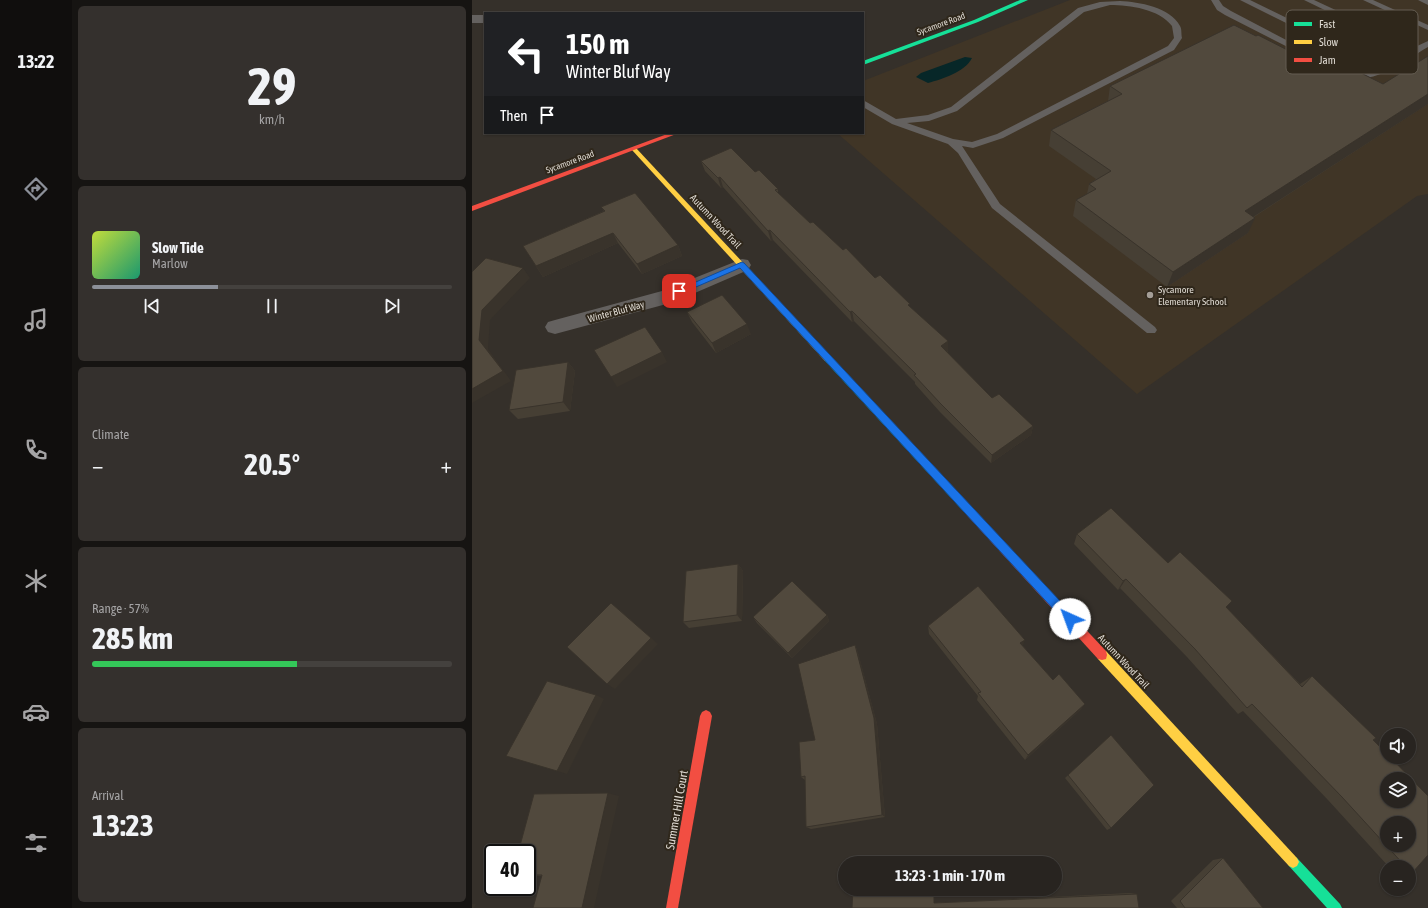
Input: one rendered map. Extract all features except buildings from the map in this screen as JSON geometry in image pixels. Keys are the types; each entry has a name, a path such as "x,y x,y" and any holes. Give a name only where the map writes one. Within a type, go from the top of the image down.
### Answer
{"street":[{"name":"Sycamore Road","path":"864,63 976,21 1025,0"},
{"path":"472,20 484,19"},
{"name":"Sycamore Road","path":"472,209 673,134"},
{"name":"Autumn Wood Trail","path":"634,149 1336,908"},
{"name":"Winter Bluf Way","path":"555,327 666,297 742,265"},
{"name":"Summer Hill Court","path":"672,908 706,716"}],"lane":[{"path":"1215,0 1220,8 1228,13 1286,43"},
{"path":"1244,0 1286,21"},
{"path":"1308,0 1330,10"},
{"path":"1366,0 1388,10"},
{"path":"1422,0 1428,3"},
{"path":"864,104 873,111 896,122 951,142 973,145 1000,136 1171,48 1178,38 1176,26 1170,18 1139,4 1120,1 1091,5 1081,10 954,110 929,118 896,122"},
{"path":"1418,23 1428,28"},
{"path":"1418,49 1428,43"},
{"path":"1351,74 1361,78 1376,74"},
{"path":"951,142 962,151 996,206 1151,330"}],"shaded area":[{"name":"Sycamore Elementary School","path":"1070,0 1428,0 1428,194 1417,196 1137,394 838,134 864,134 864,81"}],"water":[{"path":"965,57 972,58 969,63 959,71 946,77 928,83 916,77 921,73"}],"traffic: fast":[{"path":"864,63 976,21 1025,0"},
{"path":"828,359 968,510"},
{"path":"1293,862 1336,908"}],"traffic: slow":[{"path":"634,149 828,359"},
{"path":"1102,655 1293,862"}],"traffic: jam":[{"path":"472,209 673,134"},
{"path":"968,510 1102,655"},
{"path":"672,908 706,716"}],"place":[{"name":"Sycamore Elementary School","path":"1150,295"}],"route":[{"path":"679,291 742,265 1070,619"}]}
